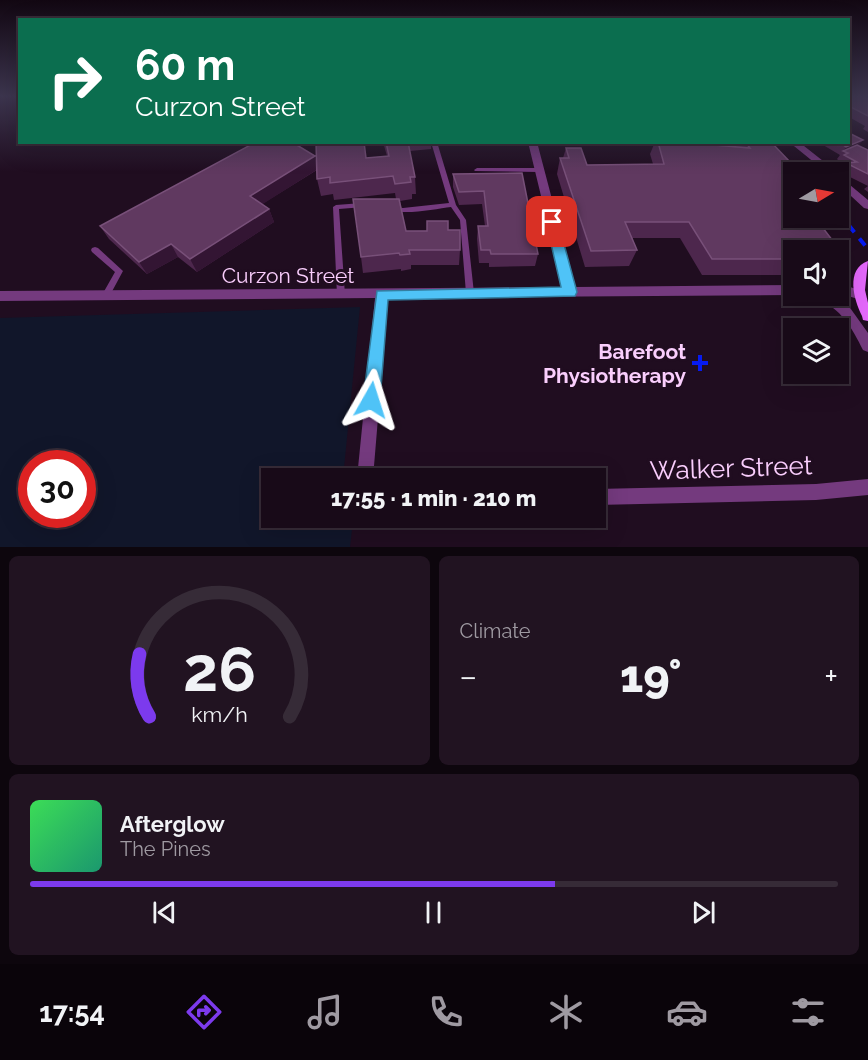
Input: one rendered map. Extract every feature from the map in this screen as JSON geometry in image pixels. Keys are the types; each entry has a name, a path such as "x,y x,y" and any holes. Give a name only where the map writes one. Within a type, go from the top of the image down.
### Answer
{"main road":[{"path":"868,265 858,279 858,294 868,316"}],"street":[{"path":"532,144 570,292"},
{"path":"796,144 819,162"},
{"path":"849,188 866,203"},
{"name":"Curzon Street","path":"0,296 382,295 783,290"},
{"path":"849,291 858,294"},
{"path":"366,468 382,295"},
{"path":"841,306 847,311 868,346"},
{"name":"Walker Street","path":"606,497 816,492 868,487"}],"lane":[{"path":"435,144 453,205 463,220 470,293"},
{"path":"477,170 539,170"},
{"path":"341,295 336,207 357,204 368,206"},
{"path":"380,207 403,210 453,205"},
{"path":"95,250 119,271 106,295"}],"shaded area":[{"path":"360,307 344,468 261,468 261,528 352,528 350,547 0,547 0,318"}],"building":[{"path":"850,134 863,140 846,147 842,144 850,144"},
{"path":"252,144 295,144 315,156 250,196 269,209 190,259 171,244 139,262 100,226"},
{"path":"316,144 364,144 366,158 389,156 386,144 408,144 415,177 410,177 411,182 395,184 393,176 330,183 330,177 317,179"},
{"path":"659,144 703,144 750,148 747,144 773,144 790,162 783,162 783,228 823,228 832,240 783,240 783,259 712,259 689,222 625,222 637,250 591,251 560,158 569,158 566,148 581,148 587,165 664,164"},
{"path":"857,145 868,150 868,174 849,164 857,162 844,155 848,153 843,151"},
{"path":"522,173 538,254 491,254 490,250 481,250 478,226 488,226 484,191 459,192 453,174"},
{"path":"353,199 399,199 406,231 427,231 427,221 448,221 448,230 460,230 460,250 409,250 410,254 361,257"}],"railway":[{"path":"765,144 787,162"},
{"path":"849,226 868,249"}],"place":[{"name":"Barefoot Physiotherapy","path":"700,363"}],"route":[{"path":"371,400 382,295 570,292 552,222"}]}
